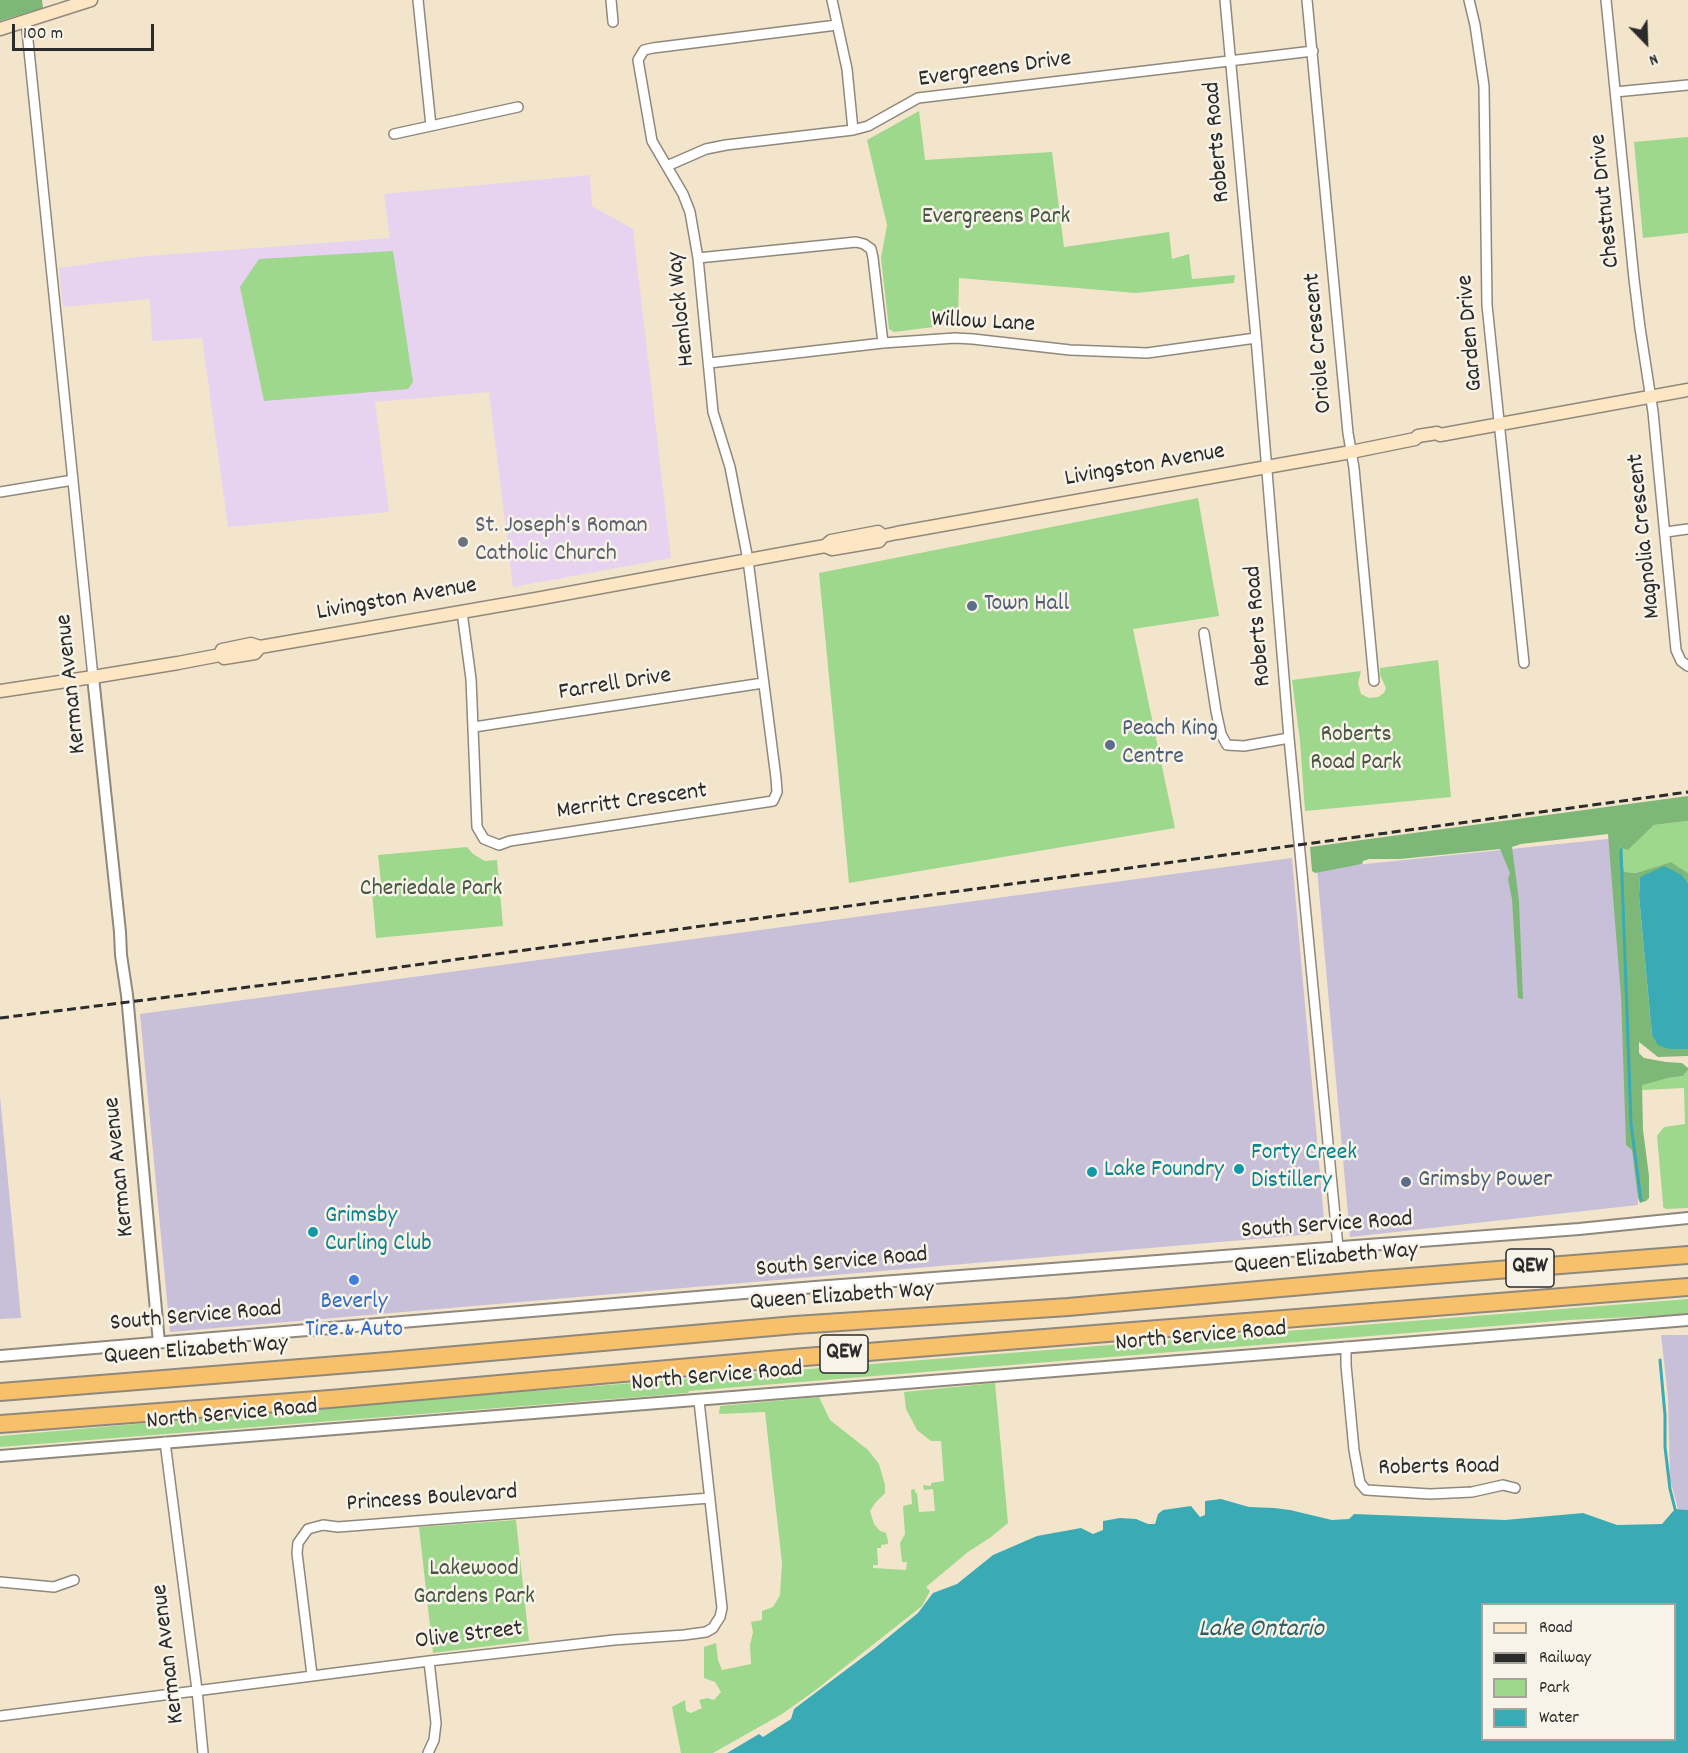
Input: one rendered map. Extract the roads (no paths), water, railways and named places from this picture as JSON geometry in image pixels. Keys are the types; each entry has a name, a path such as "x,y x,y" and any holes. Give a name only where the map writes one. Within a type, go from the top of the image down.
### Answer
{"highway":[{"name":"Queen Elizabeth Way","path":"0,1392 795,1325 1068,1307 1688,1255"},
{"name":"QEW","path":"0,1424 1688,1287"}],"main road":[{"path":"0,29 91,0"},
{"name":"Livingston Avenue","path":"0,691 220,655 222,650 252,644 260,647 462,612 825,546 831,541 878,532 883,536 1351,452 1415,439 1428,434 1440,435 1688,390"}],"street":[{"path":"418,0 430,126"},
{"path":"611,0 613,22"},
{"path":"832,0 847,69 853,130"},
{"name":"Roberts Road","path":"1225,0 1289,738 1338,1247"},
{"name":"Oriole Crescent","path":"1307,0 1374,681"},
{"name":"Garden Drive","path":"1469,0 1484,86 1487,305 1524,663"},
{"name":"Chestnut Drive","path":"1606,0 1639,318 1651,397"},
{"name":"Kerman Avenue","path":"26,21 121,955 127,995 159,1343"},
{"name":"Hemlock Way","path":"748,560 732,475 713,412 698,258 690,212 683,194 652,141 638,60 644,50 653,48 837,25"},
{"name":"Evergreens Drive","path":"667,166 706,149 726,145 853,130 868,126 918,98 1312,51"},
{"path":"1615,92 1688,85"},
{"path":"394,134 518,107"},
{"path":"698,258 856,242 864,244 871,249 873,258 883,343"},
{"name":"Willow Lane","path":"709,363 883,343 955,338 1070,350 1147,353 1256,338"},
{"name":"Magnolia Crescent","path":"1651,397 1676,650 1681,661 1688,666"},
{"path":"0,492 73,480"},
{"path":"1666,532 1688,529"},
{"name":"Merritt Crescent","path":"462,612 471,679 477,827 484,839 499,845 510,841 752,805 773,801 777,792 748,560"},
{"path":"1204,633 1216,711 1221,734 1227,745 1244,746 1289,738"},
{"name":"Farrell Drive","path":"474,727 763,683"},
{"name":"South Service Road","path":"0,1356 804,1288 1579,1229 1688,1218"},
{"name":"North Service Road","path":"0,1456 1688,1320"},
{"name":"Roberts Road","path":"1346,1347 1354,1450 1360,1484 1366,1490 1430,1494 1472,1492 1503,1485 1515,1488"},
{"name":"Olive Street","path":"0,1716 429,1661 706,1632 713,1628 720,1617 722,1608 699,1401"},
{"name":"Kerman Avenue","path":"165,1442 203,1753"},
{"name":"Princess Boulevard","path":"312,1675 297,1553 298,1543 308,1529 323,1525 338,1527 710,1497"},
{"path":"0,1582 54,1587 74,1580"},
{"path":"428,1753 434,1740 436,1723 429,1661"}],"water":[{"path":"1664,866 1682,875 1688,883 1688,1049 1669,1049 1658,1045 1652,1035 1639,896 1640,877"},
{"name":"Lake Ontario","path":"1221,1499 1249,1507 1290,1510 1332,1520 1349,1519 1354,1514 1505,1520 1583,1513 1617,1525 1662,1524 1675,1509 1688,1510 1688,1753 727,1753 759,1734 763,1737 791,1719 794,1709 918,1613 933,1593 957,1584 993,1555 1037,1536 1081,1528 1093,1534 1103,1530 1103,1521 1120,1518 1155,1524 1158,1514 1163,1510 1191,1506 1200,1517 1205,1515 1205,1501"}],"waterway":[{"path":"1621,849 1631,1124 1641,1200"},
{"path":"1660,1360 1665,1415 1665,1447 1675,1509"}],"railway":[{"path":"0,1018 305,980 1688,792"}],"place":[{"name":"St. Joseph's Roman Catholic Church","path":"463,542"},
{"name":"Town Hall","path":"972,606"},
{"name":"Peach King Centre","path":"1110,745"},
{"name":"Forty Creek Distillery","path":"1239,1169"},
{"name":"Lake Foundry","path":"1092,1172"},
{"name":"Grimsby Power","path":"1406,1182"},
{"name":"Grimsby Curling Club","path":"313,1232"},
{"name":"Beverly Tire & Auto","path":"354,1280"}],"park label":[{"name":"Evergreens Park","path":"996,219"},
{"name":"Roberts Road Park","path":"1356,751"},
{"name":"Cheriedale Park","path":"431,891"},
{"name":"Lakewood Gardens Park","path":"474,1585"}]}
